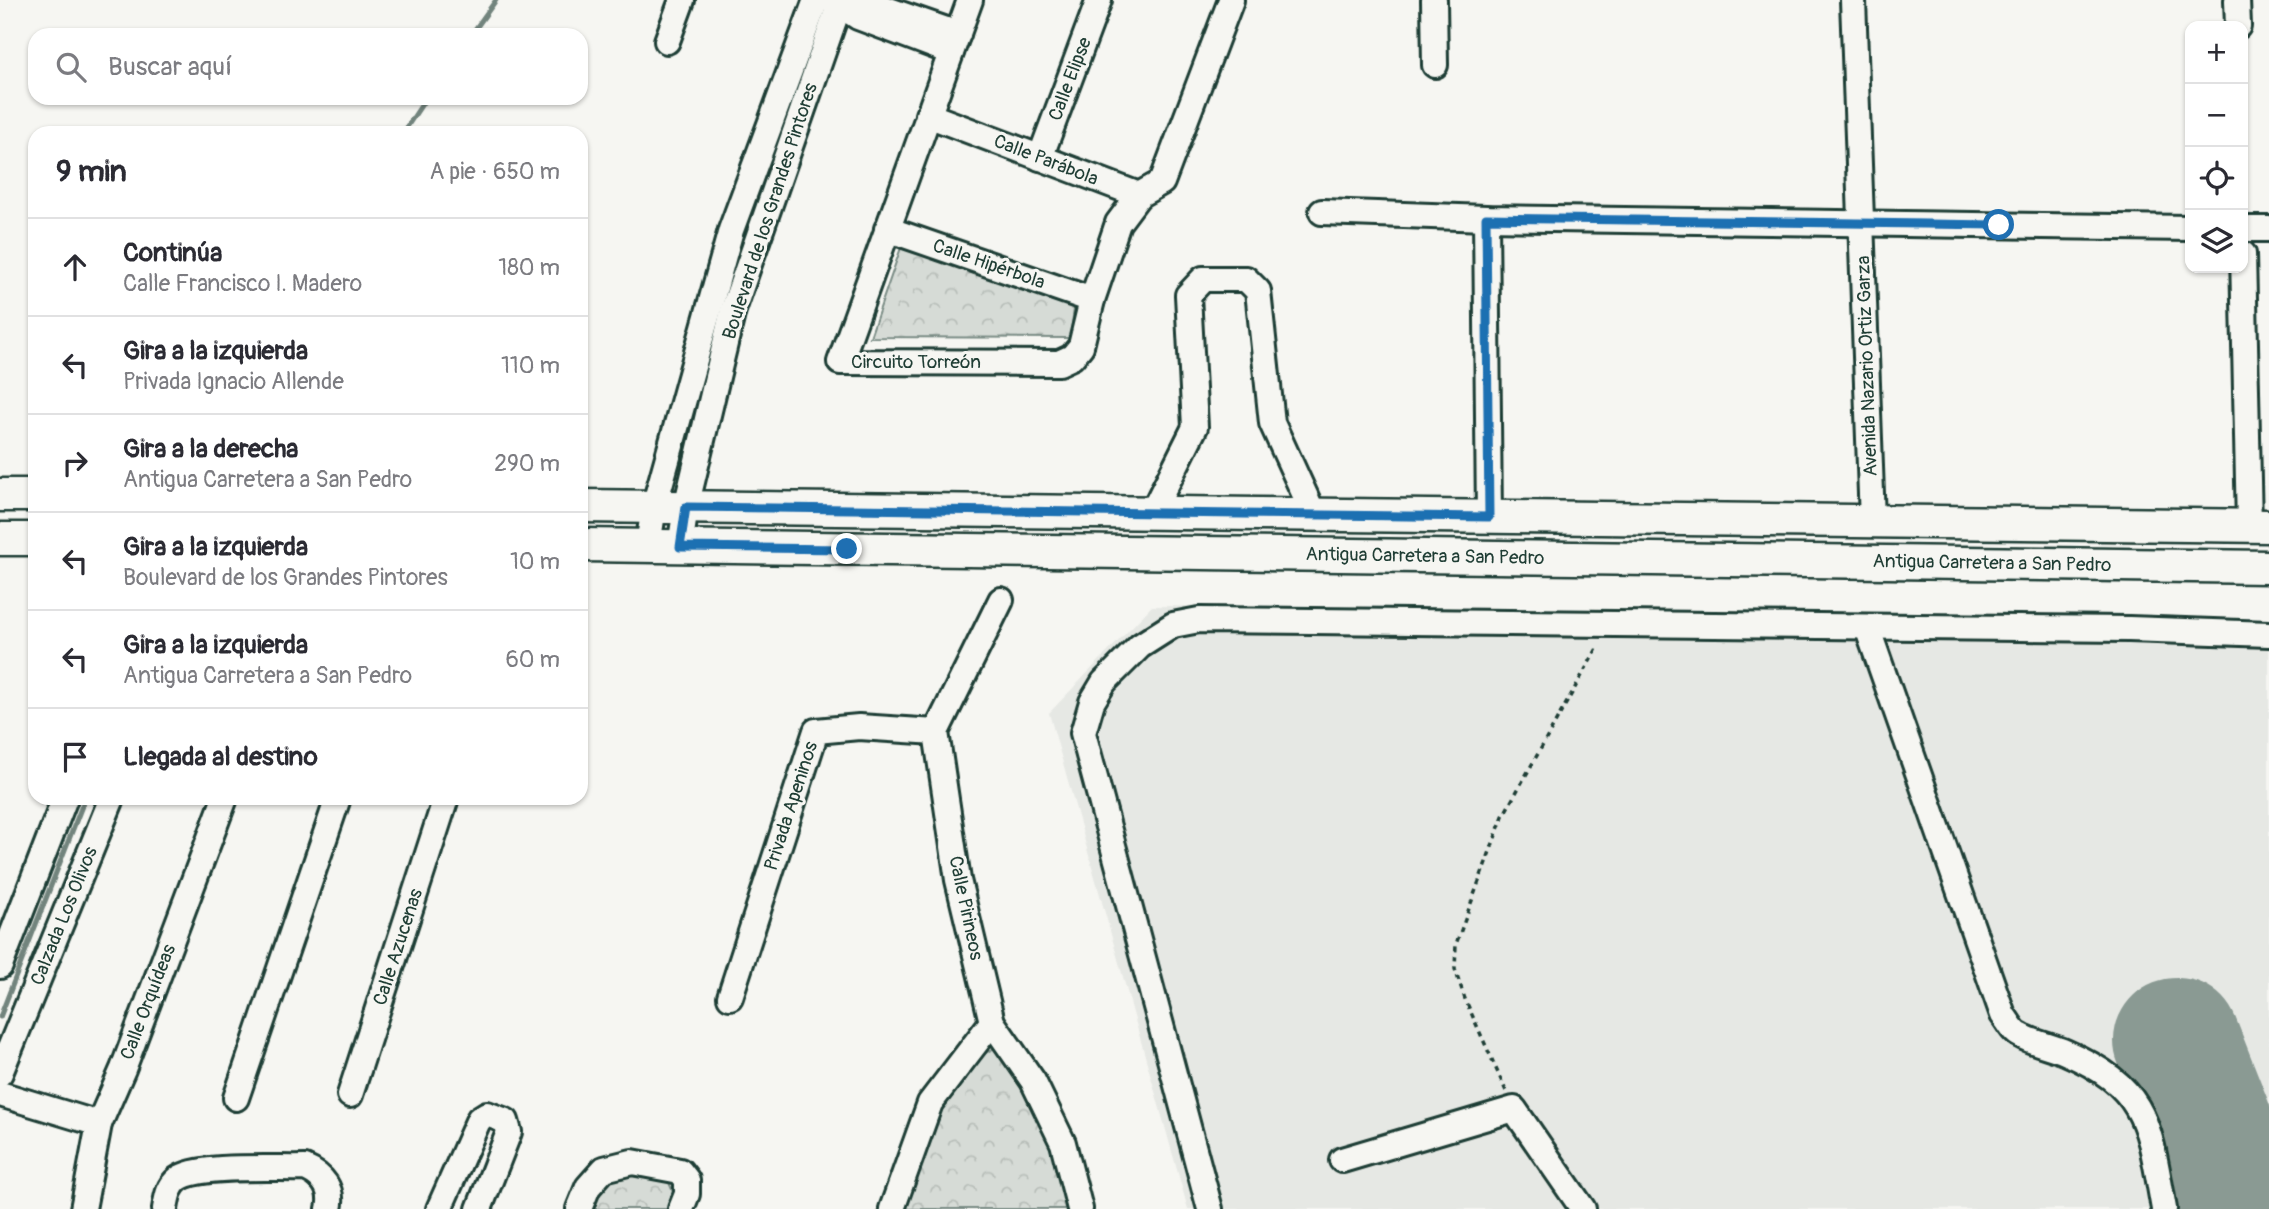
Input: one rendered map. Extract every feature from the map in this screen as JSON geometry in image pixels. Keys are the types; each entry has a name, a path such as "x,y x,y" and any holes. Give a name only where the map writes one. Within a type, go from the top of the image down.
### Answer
{"main road":[{"path":"0,495 28,495"},
{"name":"Antigua Carretera a San Pedro","path":"588,506 2259,526"},
{"path":"2073,564 2119,556 2223,548 2259,526"},
{"path":"0,539 28,539"},
{"name":"Antigua Carretera a San Pedro","path":"588,545 2269,567"}],"street":[{"path":"667,41 682,0"},
{"name":"Circuito Torreón","path":"970,0 840,362 1059,363 1072,357 1081,346 1092,300 1118,223 1139,195"},
{"name":"Calle Elipse","path":"1040,158 1099,0"},
{"path":"1139,195 1162,182 1231,0"},
{"path":"1434,0 1435,65"},
{"name":"Avenida Nazario Ortiz Garza","path":"1853,0 1872,522"},
{"path":"2237,0 2238,21"},
{"path":"832,1 863,1 955,43"},
{"name":"Boulevard de los Grandes Pintores","path":"648,545 654,507 731,230 832,1"},
{"name":"Boulevard de los Grandes Pintores","path":"680,547 686,507 733,310 832,1"},
{"name":"Calle Parábola","path":"928,114 1139,195"},
{"path":"1322,212 1486,218 2185,228"},
{"path":"1486,218 1489,517"},
{"name":"Calle Hipérbola","path":"887,229 1092,300"},
{"path":"2248,229 2269,229"},
{"path":"2244,273 2259,526"},
{"path":"1152,513 1195,427 1188,295 1203,279 1246,279 1258,291 1272,423 1314,515"},
{"path":"936,732 1001,600"},
{"path":"1210,1209 1083,733 1092,702 1104,682 1140,646 1172,625 1199,620 2129,629 2269,634"},
{"path":"1867,627 2003,1015 2018,1035 2065,1051 2095,1066 2123,1086 2142,1113 2153,1148 2164,1209"},
{"name":"Privada Apeninos","path":"730,997 816,730 859,727 936,732"},
{"name":"Calle Pirineos","path":"936,732 958,880 992,1022 1033,1081 1063,1143 1080,1209"},
{"path":"2,956 62,805"},
{"name":"Calzada Los Olivos","path":"0,1073 109,805"},
{"name":"Calle Orquídeas","path":"83,1209 99,1124 123,1069 222,805"},
{"path":"236,1098 336,805"},
{"name":"Calle Azucenas","path":"350,1095 444,805"},
{"path":"892,1209 930,1103 992,1022"},
{"path":"0,1094 99,1124"},
{"path":"1342,1160 1514,1109 1583,1209"},
{"path":"439,1209 479,1118 487,1114 506,1121 509,1132 479,1209"},
{"path":"579,1209 588,1187 604,1169 632,1162 680,1171 687,1180 687,1194 681,1209"},
{"path":"165,1209 168,1191 173,1184 191,1173 304,1168 316,1173 327,1184 331,1200 328,1209"}],"path":[{"path":"1514,1109 1465,999 1455,969 1456,944 1503,816 1612,624"}],"shaded area":[{"path":"1152,606 2269,619 2269,1209 1188,1209 1049,713"}],"green space":[{"path":"904,239 1075,302 1070,338 870,337"},
{"path":"1000,1045 1053,1152 1066,1209 902,1209 946,1098 975,1059"},
{"path":"632,1174 668,1180 676,1199 672,1209 591,1209 605,1184"}],"waterway":[{"path":"476,28 496,0"},
{"path":"408,126 421,105"},
{"path":"0,1017 82,805"}],"runway":[{"path":"2177,1041 2243,1209"}],"route":[{"path":"847,549 680,547 686,507 1489,517 1486,218 1999,225"}]}
